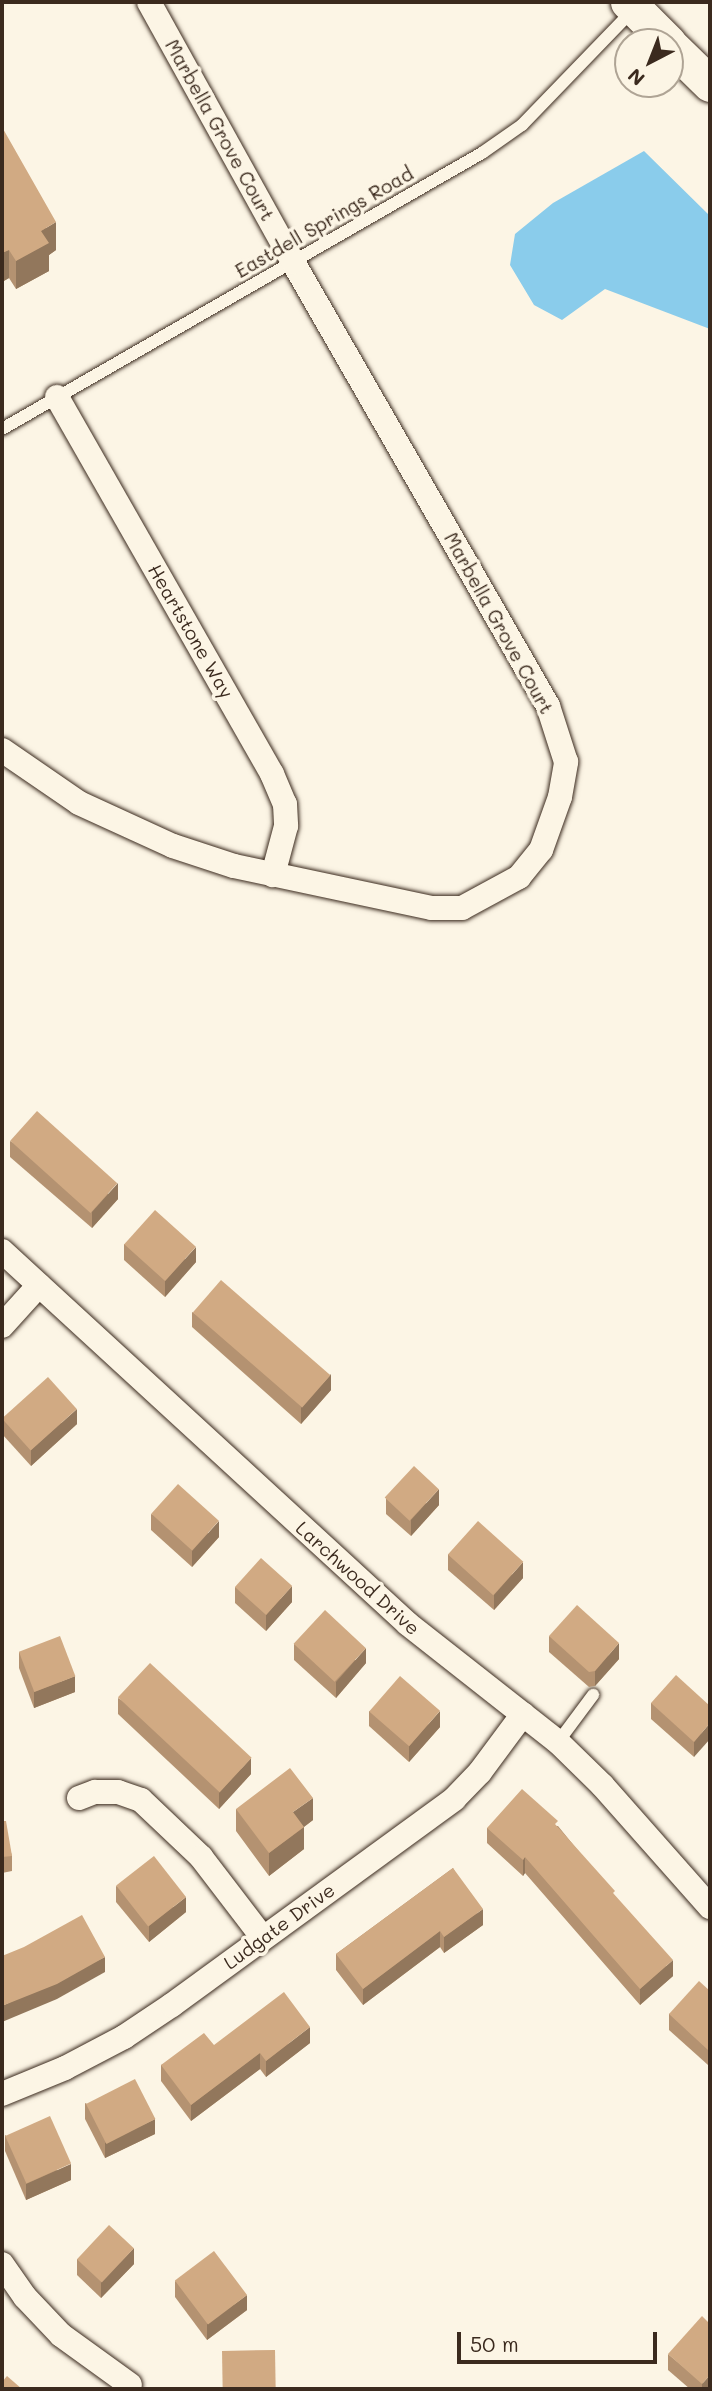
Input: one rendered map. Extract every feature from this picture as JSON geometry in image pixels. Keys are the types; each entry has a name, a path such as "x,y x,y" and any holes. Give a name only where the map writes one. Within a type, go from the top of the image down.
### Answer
{"street":[{"name":"Marbella Grove Court","path":"2,750 79,803 125,826 234,866 432,908 462,908 519,877 541,850 560,797 566,762 548,706 293,262 149,2"},
{"path":"635,4 656,28"},
{"path":"684,58 710,84"},
{"name":"Heartstone Way","path":"57,397 272,775 285,804 286,826 273,875"},
{"name":"Larchwood Drive","path":"2,1251 408,1624 558,1742 602,1785 710,1907"},
{"path":"2,1326 39,1285"},
{"name":"Ludgate Drive","path":"2,2094 65,2068 124,2037 454,1799 480,1772 523,1714"},
{"path":"79,1798 95,1793 118,1792 141,1800 201,1857 263,1938"},
{"path":"2,2264 25,2297 61,2335 130,2385"}],"lane":[{"name":"Eastdell Springs Road","path":"2,429 482,153 522,125 635,4"},
{"path":"558,1742 593,1695"}],"water":[{"path":"644,151 710,216 710,329 605,289 562,320 534,305 510,265 515,234 553,203"}],"building":[{"path":"2,127 56,222 41,231 49,243 16,261 9,250 2,253"},
{"path":"37,1111 117,1183 90,1213 10,1141"},
{"path":"155,1210 196,1247 165,1281 124,1244"},
{"path":"221,1280 330,1375 302,1408 193,1312"},
{"path":"48,1377 77,1409 31,1450 2,1418"},
{"path":"414,1466 439,1489 410,1521 385,1497"},
{"path":"178,1484 219,1521 192,1551 151,1514"},
{"path":"478,1521 523,1562 493,1595 448,1554"},
{"path":"261,1558 292,1586 266,1615 235,1587"},
{"path":"577,1605 619,1643 595,1671 589,1672 549,1636"},
{"path":"325,1610 366,1648 335,1682 294,1644"},
{"path":"60,1636 75,1676 34,1692 19,1652"},
{"path":"150,1663 252,1758 220,1792 118,1697"},
{"path":"676,1675 710,1706 710,1723 694,1742 651,1703"},
{"path":"400,1676 440,1711 409,1746 369,1711"},
{"path":"290,1768 313,1798 293,1812 304,1827 269,1853 236,1809"},
{"path":"522,1789 558,1821 555,1824 673,1960 640,1989 525,1857 523,1860 487,1828"},
{"path":"2,1821 6,1821 12,1856 2,1857"},
{"path":"154,1856 186,1897 148,1927 116,1886"},
{"path":"453,1868 483,1909 444,1937 440,1931 363,1989 336,1954"},
{"path":"82,1915 105,1957 57,1984 2,2006 2,1956"},
{"path":"699,1981 710,1991 708,2050 669,2014"},
{"path":"284,1992 310,2027 266,2061 260,2053 191,2105 161,2065 204,2033 214,2045"},
{"path":"135,2079 155,2119 106,2144 86,2104"},
{"path":"50,2116 71,2164 26,2183 5,2136"},
{"path":"109,2225 134,2248 102,2283 77,2259"},
{"path":"214,2251 247,2295 208,2324 175,2280"},
{"path":"702,2316 710,2324 710,2375 702,2384 668,2354"},
{"path":"275,2350 276,2389 223,2389 222,2351"},
{"path":"7,2376 22,2389 2,2389 2,2382"}]}
